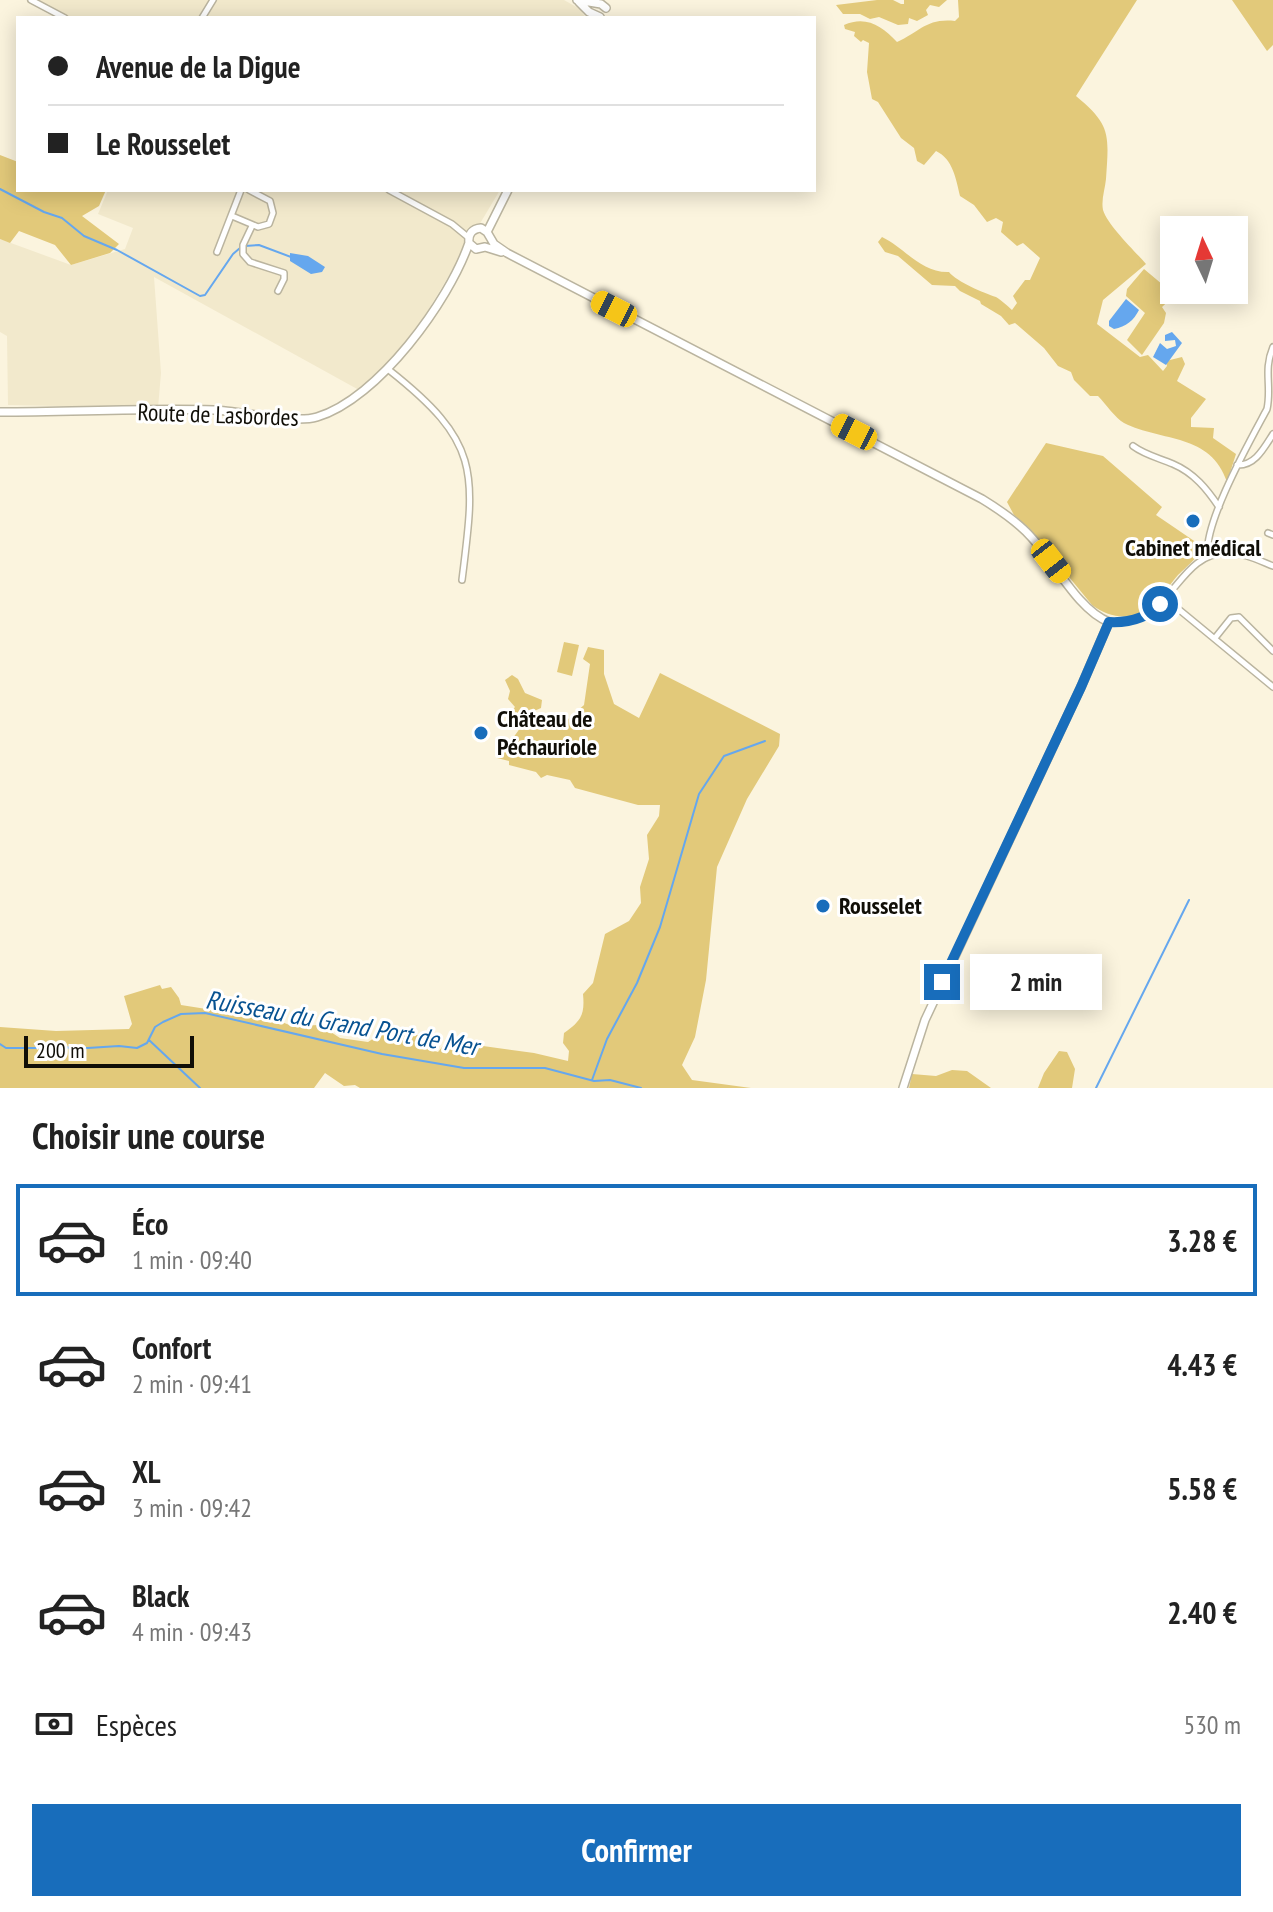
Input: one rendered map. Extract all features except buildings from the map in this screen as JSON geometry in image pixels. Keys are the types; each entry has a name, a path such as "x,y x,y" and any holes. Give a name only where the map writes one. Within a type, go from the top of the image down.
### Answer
{"street":[{"path":"31,0 61,16"},
{"path":"577,0 606,3"},
{"path":"577,0 596,16"},
{"path":"217,252 240,192"},
{"path":"232,216 252,226 267,226 273,209 268,198 254,192"},
{"path":"393,192 982,499 1029,534 1088,608 1109,622 1120,623 1155,610 1197,564 1208,557 1235,553 1273,566"},
{"path":"479,238 507,192"},
{"path":"252,226 243,245 243,254 250,262 284,273 278,291"},
{"name":"Route de Lasbordes","path":"0,412 212,410 307,419 334,410 389,370 409,346 479,238"},
{"path":"1208,557 1208,544 1237,465 1267,409 1266,367 1273,347"},
{"path":"389,370 428,401 450,427 464,453 470,497 462,580"},
{"path":"1237,465 1254,460 1273,434"},
{"path":"1133,446 1192,475 1220,508"},
{"path":"1165,598 1273,687"},
{"path":"1215,638 1231,618 1239,617 1273,651"},
{"path":"903,1088 930,1008 1109,622"}],"shaded area":[{"path":"36,0 564,0 580,9 585,16 67,16"},
{"path":"877,0 904,4 904,0 947,0 939,7 930,5 926,10 928,15 917,21 909,18 908,24 898,25 879,17 870,19 860,14 843,14 836,5"},
{"path":"958,0 1137,0 1076,96 1096,115 1105,132 1108,151 1103,210 1116,231 1146,264 1103,300 1097,324 1140,357 1148,355 1163,371 1166,361 1182,357 1185,364 1177,381 1206,399 1191,418 1191,427 1214,428 1213,438 1236,454 1227,482 1220,466 1210,455 1184,441 1124,423 1098,396 1090,396 1074,380 1071,372 1058,366 1044,348 1015,323 1009,325 1001,316 955,286 932,285 898,256 885,252 878,242 882,237 922,264 949,272 964,283 996,297 1012,310 1017,303 1013,296 1025,280 1030,280 1040,258 1023,243 1017,246 1001,232 1003,222 996,218 987,222 974,205 960,196 953,170 942,155 936,151 924,165 917,161 914,148 901,138 878,102 872,99 867,72 869,43 861,42 854,36 855,32 845,29 844,25 859,21 873,24 897,42 930,24 955,21 959,17"},
{"path":"1232,0 1273,0 1273,45 1267,51"},
{"path":"0,155 16,161 16,192 105,192 99,206 82,216 119,244 110,253 71,265 55,245 19,231 10,243 0,239"},
{"path":"107,192 499,192 398,356 359,390 154,277 161,373 158,408 8,405 7,336 0,332 0,239 71,265 125,249 133,228 98,214"},
{"path":"1144,269 1160,282 1160,304 1165,304 1162,307 1166,313 1164,323 1142,355 1127,340 1145,313 1126,296 1127,289"},
{"path":"1046,443 1103,456 1162,507 1156,515 1203,547 1147,610 1131,616 1115,616 1092,605 1028,527 1014,515 1007,502"},
{"path":"564,642 579,645 572,676 557,672"},
{"path":"588,647 604,650 604,674 614,704 639,718 660,673 780,734 779,746 747,799 717,867 706,980 695,1037 682,1065 692,1080 751,1088 360,1088 344,1086 325,1073 314,1088 0,1088 0,1027 56,1031 129,1029 132,1024 124,996 160,985 162,989 171,987 181,1005 238,1014 254,1011 292,1026 320,1025 340,1038 368,1042 388,1029 427,1037 428,1049 438,1052 447,1041 568,1061 569,1051 563,1043 564,1033 581,1017 583,994 593,983 605,934 629,921 641,903 640,887 649,859 647,835 659,816 660,805 638,805 575,788 570,780 547,775 541,778 536,772 509,765 509,761 497,758 500,747 518,750 513,738 523,724 538,714 557,729 584,705 590,664 583,659"},
{"path":"512,675 518,679 525,693 542,700 541,708 532,712 521,711 518,719 509,725 507,716 515,707 508,699 510,691 505,680"},
{"path":"1059,1051 1067,1052 1075,1069 1072,1088 1038,1088 1044,1073"},
{"path":"952,1070 967,1071 991,1088 909,1088 912,1074 936,1076"}],"water":[{"path":"290,253 308,256 325,267 322,272 311,274 290,261"},
{"path":"1126,299 1139,310 1129,322 1114,329 1109,326 1109,321"},
{"path":"1172,332 1182,343 1166,365 1153,357 1160,343 1167,349 1176,346 1175,340 1165,341 1165,335"}],"waterway":[{"path":"0,189 62,218 84,236 117,250 200,296 205,295 240,248"},
{"path":"245,246 259,245 291,257"},
{"path":"592,1080 607,1039 637,983 660,927 699,794 724,756 765,741"},
{"path":"1096,1088 1189,900"},
{"name":"Ruisseau du Grand Port de Mer","path":"0,1044 6,1048 52,1048 61,1045 72,1049 137,1048 147,1043 155,1027 163,1022 181,1014 205,1013 382,1054 464,1068 545,1068 594,1081 610,1080 641,1088"},
{"path":"149,1040 200,1088"}],"place":[{"name":"Cabinet médical","path":"1193,521"},
{"name":"Château de Péchauriole","path":"481,733"},
{"name":"Rousselet","path":"823,906"}],"route":[{"path":"942,982 1109,622 1130,621 1150,613 1160,604"}]}
